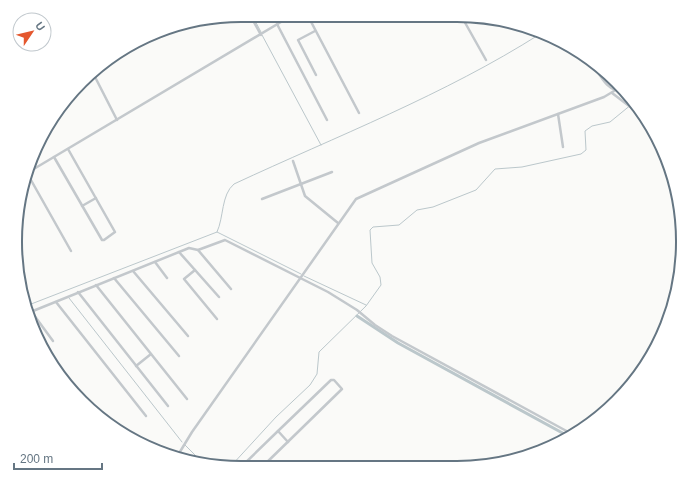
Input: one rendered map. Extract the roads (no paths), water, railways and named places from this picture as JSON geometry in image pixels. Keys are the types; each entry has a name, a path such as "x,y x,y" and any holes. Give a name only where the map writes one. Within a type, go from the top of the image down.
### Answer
{"street":[{"path":"254,22 262,35"},
{"path":"35,168 262,35 280,22"},
{"path":"311,22 359,113"},
{"path":"465,22 486,60"},
{"path":"277,24 327,120"},
{"path":"315,31 298,40 316,75"},
{"path":"600,75 609,88 629,106"},
{"path":"95,78 117,120"},
{"path":"180,452 192,432 300,277 357,198 479,143 602,98 613,92 617,92"},
{"path":"558,114 563,147"},
{"path":"54,157 102,240 114,233 68,149"},
{"path":"293,161 300,184 307,198 338,223"},
{"path":"262,199 332,172"},
{"path":"31,180 71,251"},
{"path":"82,206 96,198"},
{"path":"34,311 189,248 198,250 225,240 322,288 357,310 392,336 567,431"},
{"path":"198,250 231,289"},
{"path":"179,252 219,297"},
{"path":"155,262 167,278"},
{"path":"195,270 184,279 217,319"},
{"path":"133,271 188,336"},
{"path":"114,278 179,356"},
{"path":"96,285 186,399"},
{"path":"78,292 168,406"},
{"path":"56,302 146,416"},
{"path":"38,321 53,340"},
{"path":"136,366 151,354"},
{"path":"247,461 331,380 334,380 342,390 268,461"},
{"path":"278,431 288,442"}],"waterway":[{"path":"256,22 261,32"},
{"path":"262,35 321,145"},
{"path":"217,232 227,194 234,184 428,96 504,56 535,37"},
{"path":"236,461 276,417 310,385 317,374 319,352 366,306 381,285 380,277 372,263 370,230 373,227 399,225 417,210 433,207 476,190 495,169 522,167 581,154 586,150 585,131 592,126 610,122 629,106"},
{"path":"31,304 217,232 301,274"},
{"path":"304,276 366,305"},
{"path":"69,298 182,442"},
{"path":"357,316 398,343 563,433"},
{"path":"185,445 196,456"}]}
